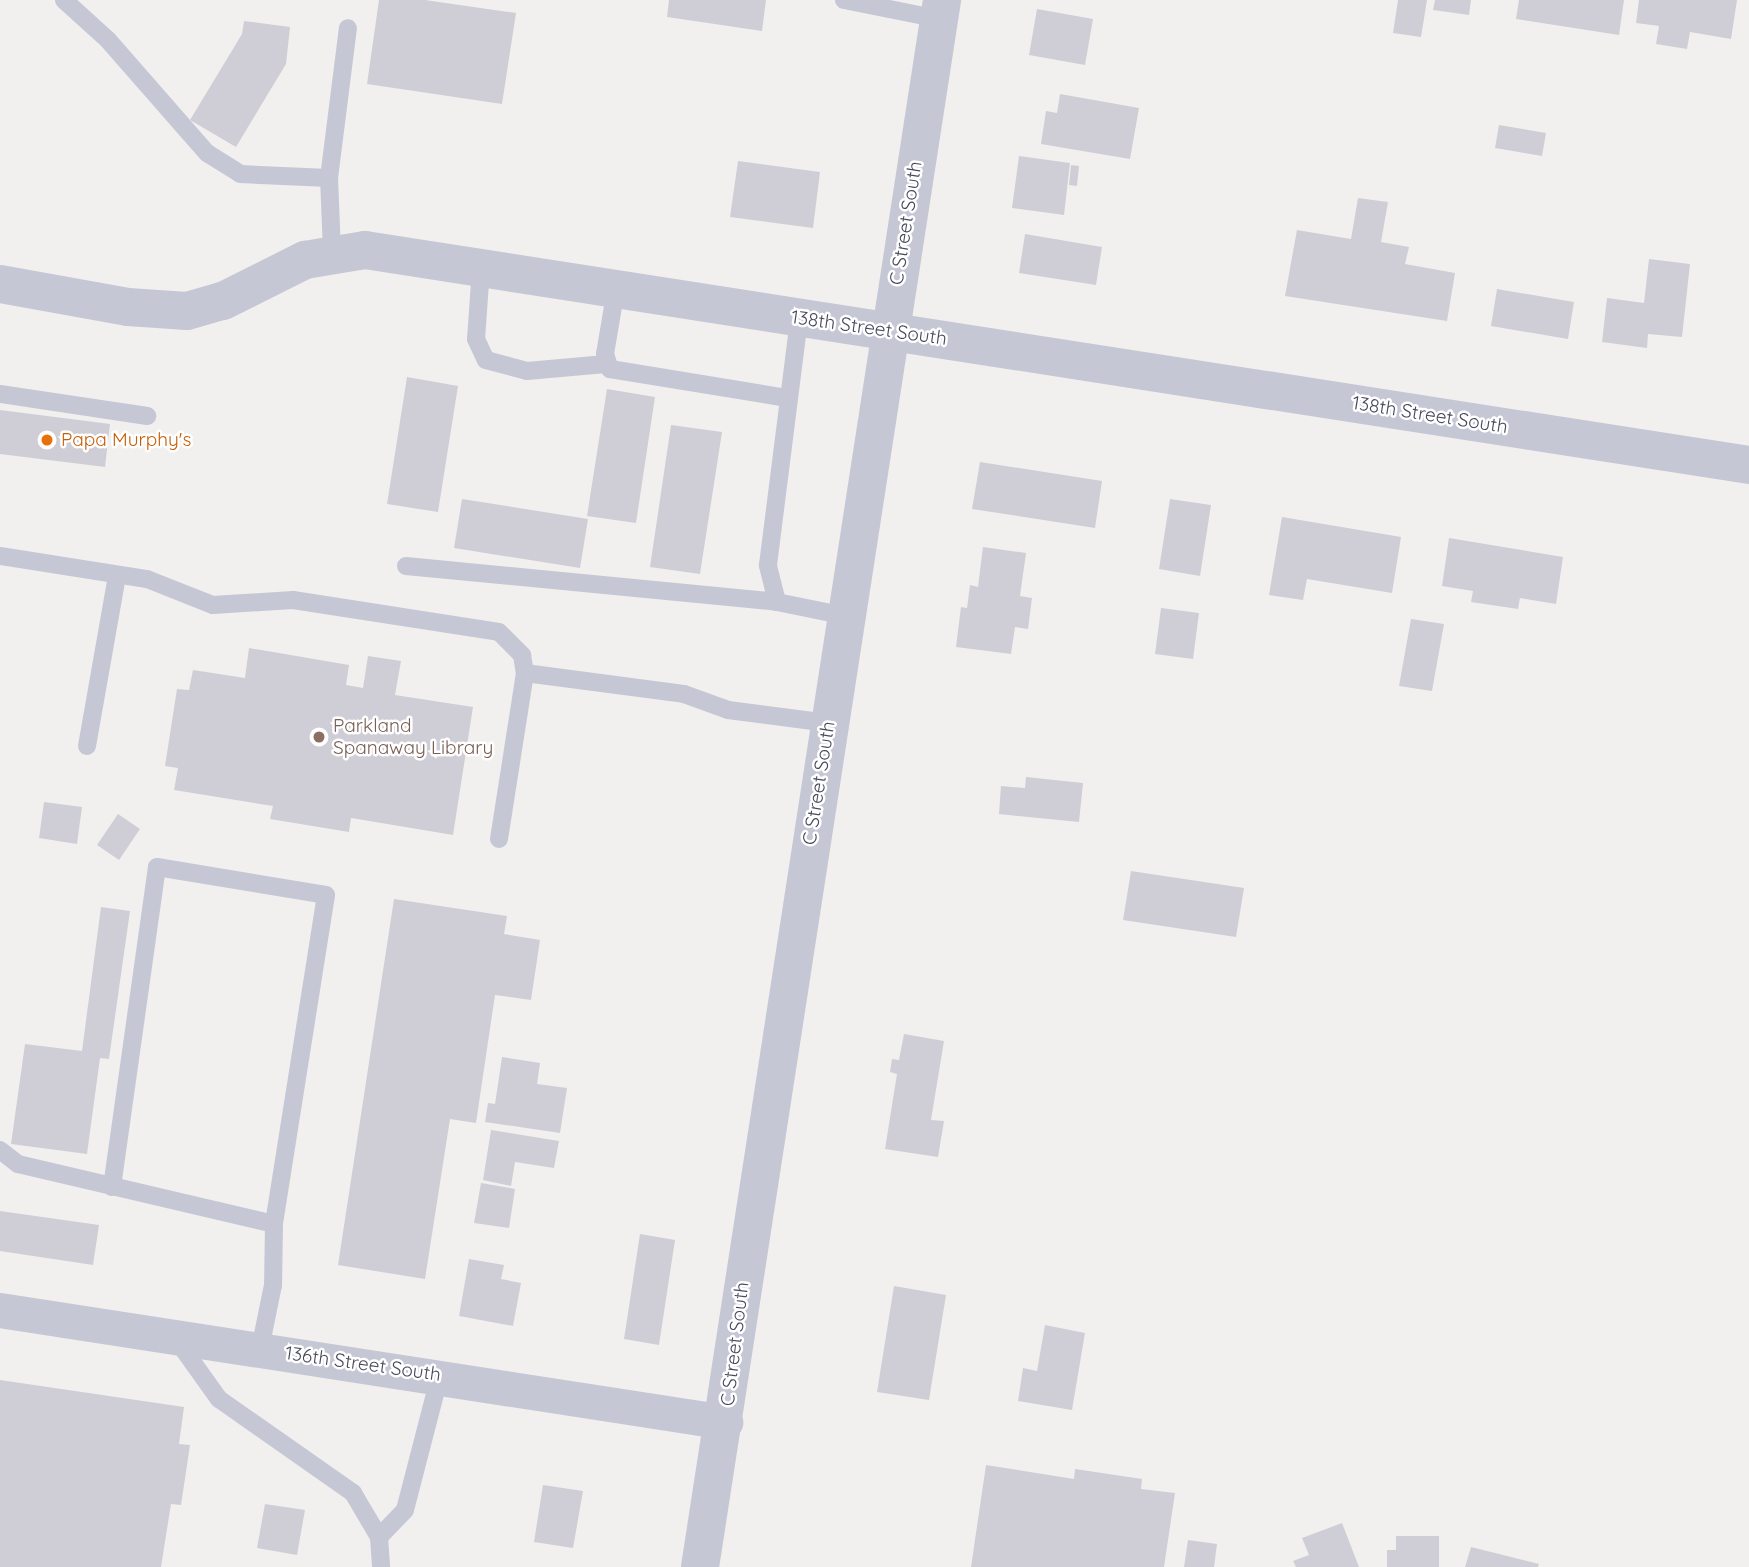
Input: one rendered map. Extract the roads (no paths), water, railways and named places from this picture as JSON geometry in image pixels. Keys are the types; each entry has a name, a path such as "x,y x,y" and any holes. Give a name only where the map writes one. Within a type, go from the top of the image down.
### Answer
{"street":[{"name":"C Street South","path":"701,1567 725,1422 828,723 941,9"},
{"name":"138th Street South","path":"0,284 128,307 187,311 223,301 332,252 365,250 1749,465"},
{"name":"136th Street South","path":"0,1310 440,1375 725,1422"}],"lane":[{"path":"64,0 107,40 207,153 240,174 329,178"},
{"path":"844,0 941,9"},
{"path":"332,252 329,178 348,28"},
{"path":"481,268 476,339 486,360 527,371 606,364 619,372 788,398"},
{"path":"606,364 616,289"},
{"path":"777,602 768,565 799,318"},
{"path":"0,394 147,415"},
{"path":"0,556 147,579 213,605 293,600 499,632 522,655 525,673 499,839"},
{"path":"406,566 777,602 846,616"},
{"path":"88,746 117,576"},
{"path":"525,673 684,694 728,709 828,723"},
{"path":"112,1187 157,867 327,895 274,1224 273,1285 260,1349"},
{"path":"0,1150 18,1164 274,1224"},
{"path":"174,1336 219,1399 353,1493 379,1537 381,1567"},
{"path":"379,1537 405,1510 440,1375"}],"place":[{"name":"Papa Murphy's","path":"47,440"},
{"name":"Parkland Spanaway Library","path":"319,737"}]}
